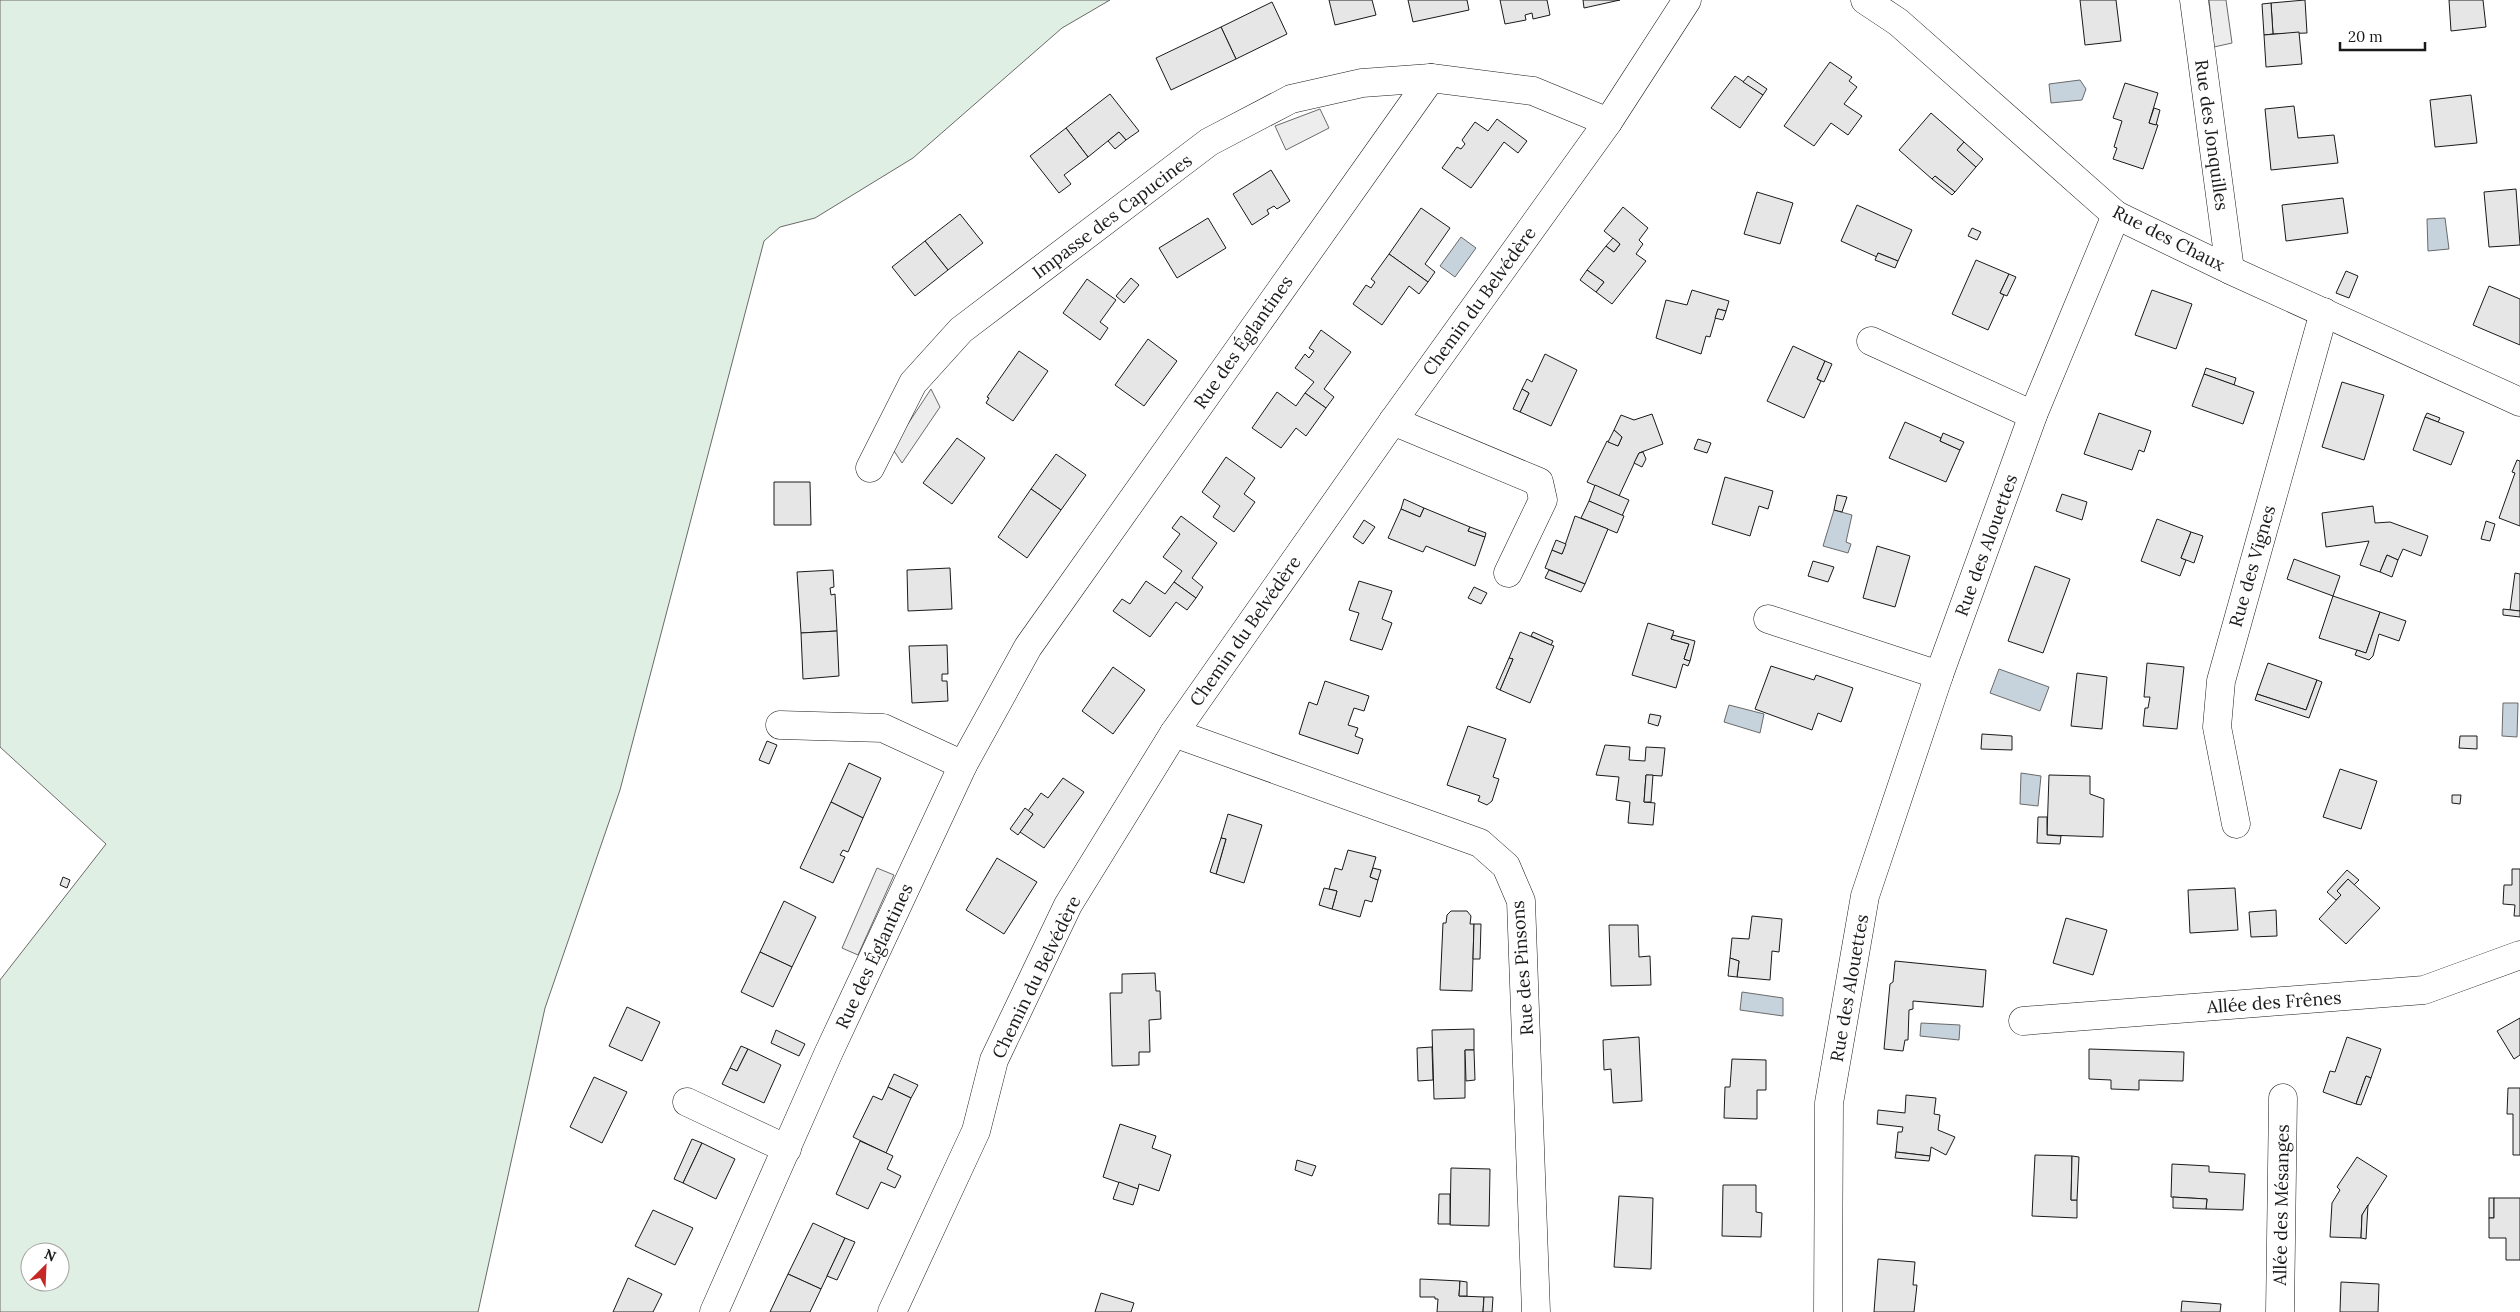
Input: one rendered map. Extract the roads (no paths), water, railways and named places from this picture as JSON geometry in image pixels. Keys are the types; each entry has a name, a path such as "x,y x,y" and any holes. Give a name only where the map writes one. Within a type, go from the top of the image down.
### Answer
{"street":[{"name":"Chemin du Belvédère","path":"892,1312 976,1131 994,1060 1068,905 1174,733 1393,421 1608,122 1687,0"},
{"name":"Rue des Chaux","path":"1866,0 1898,22 2116,215 2230,270 2520,402"},
{"name":"Rue des Jonquilles","path":"2194,0 2230,270"},
{"path":"1431,78 1533,91 1608,122"},
{"name":"Impasse des Capucines","path":"870,468 913,383 961,330 1210,142 1291,100 1362,83 1431,78"},
{"name":"Rue des Églantines","path":"714,1312 828,1054 963,765 1028,647 1431,78"},
{"name":"Rue des Alouettes","path":"1828,1312 1829,1103 1864,896 1939,675 2033,415 2116,215"},
{"name":"Rue des Vignes","path":"2236,824 2217,727 2220,681 2324,312"},
{"path":"1872,341 2033,415"},
{"path":"1393,421 1539,482 1543,500 1508,572"},
{"path":"1768,619 1939,675"},
{"path":"780,725 883,728 963,765"},
{"name":"Rue des Pinsons","path":"1174,733 1480,843 1506,866 1521,901 1536,1312"},
{"name":"Allée des Frênes","path":"2023,1021 2424,990 2520,955"},
{"name":"Allée des Mésanges","path":"2280,1312 2282,1098"},
{"path":"687,1102 787,1150"}]}
